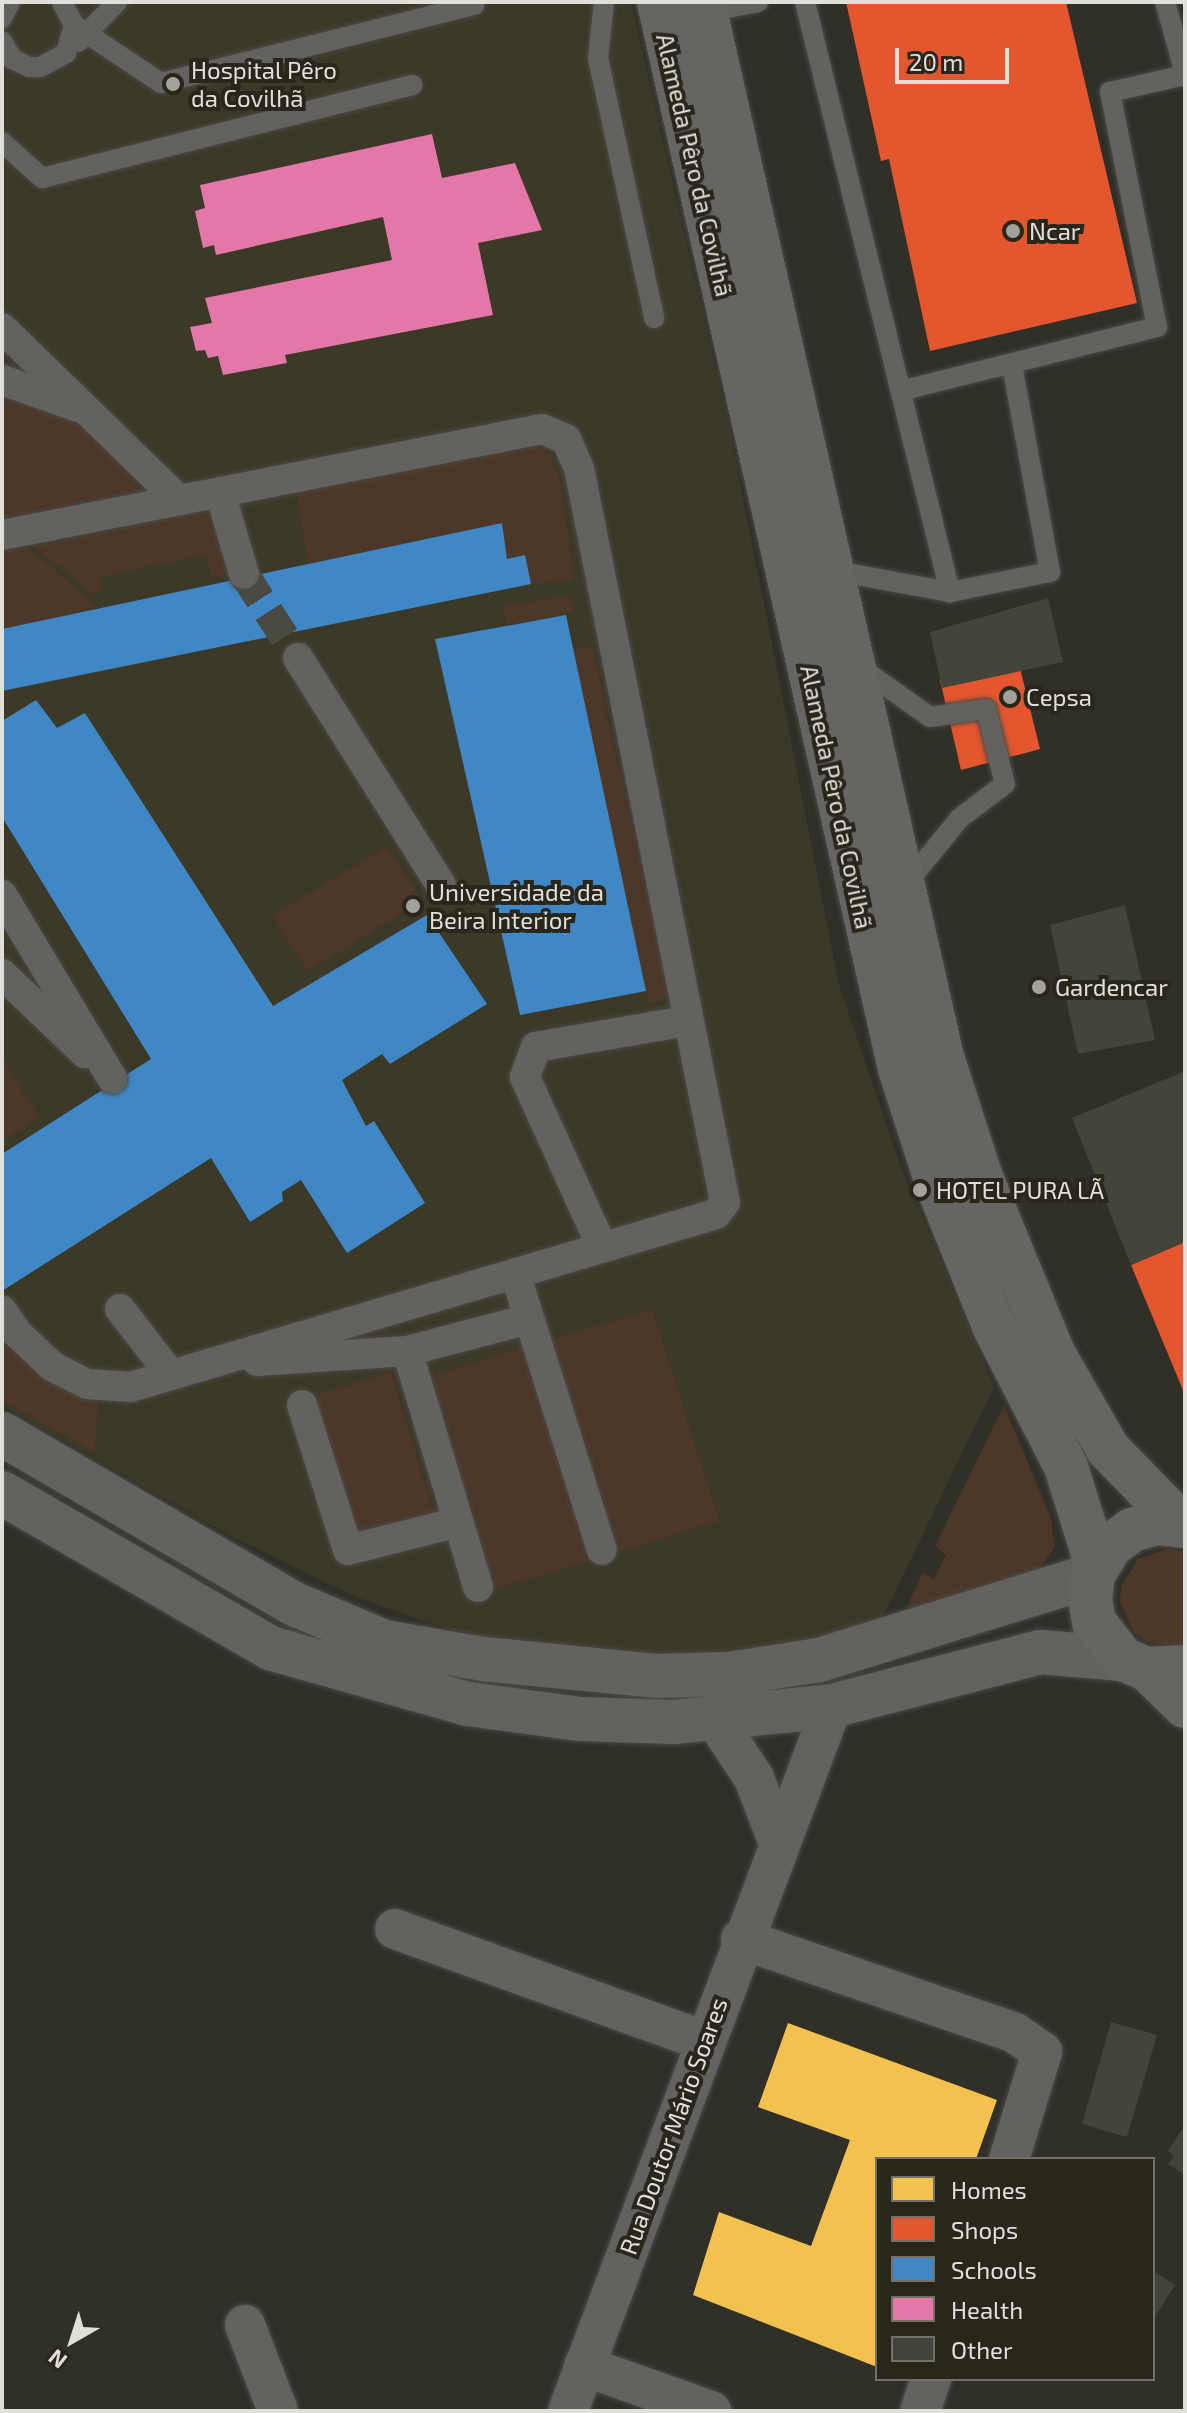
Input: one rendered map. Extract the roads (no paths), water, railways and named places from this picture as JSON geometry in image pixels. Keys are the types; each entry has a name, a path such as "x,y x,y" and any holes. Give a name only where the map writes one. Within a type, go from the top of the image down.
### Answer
{"main road":[{"name":"Alameda Pêro da Covilhã","path":"659,2 900,1069 939,1189 994,1326 1066,1467 1095,1570 1094,1622 1151,1665"},
{"name":"Alameda Pêro da Covilhã","path":"704,7 901,890 942,1057 980,1175 1054,1355 1108,1449 1183,1526"},
{"path":"1095,1570 1111,1545 1132,1530 1156,1523 1183,1526"},
{"path":"1151,1665 1185,1706"}],"street":[{"path":"2,328 179,500"},
{"path":"2,380 87,411"},
{"path":"2,535 542,429 566,439 579,468 725,1202 716,1214 131,1387 87,1384 52,1366 17,1333 2,1311"},
{"path":"220,492 244,574"},
{"path":"298,658 441,885"},
{"path":"2,895 112,1078 2,974"},
{"path":"602,1247 525,1077 536,1047 687,1021"},
{"path":"515,1273 602,1550"},
{"path":"120,1309 171,1375"},
{"path":"209,1364 407,1351 529,1319"},
{"path":"407,1351 478,1587"},
{"path":"302,1405 348,1550 459,1522"},
{"path":"2,1434 292,1603 384,1642 483,1659 655,1676 729,1674 819,1660 1095,1570"},
{"path":"2,1493 270,1648 468,1704 581,1719 715,1719 832,1706 1041,1652 1151,1665"},
{"name":"Rua Doutor Mário Soares","path":"568,2411 741,1939 778,1841 805,1784 832,1706"},
{"path":"715,1719 754,1778 778,1841"},
{"path":"395,1929 704,2041"},
{"path":"741,1939 1015,2033 1042,2052 1010,2157"},
{"path":"245,2325 278,2411"},
{"path":"584,2366 711,2411"},
{"path":"920,2411 930,2381"}],"lane":[{"path":"2,18 10,2"},
{"path":"62,2 80,29 161,83 474,5"},
{"path":"3,47 12,59 29,67 40,67 66,53 80,29 117,2"},
{"path":"604,2 598,58 654,318"},
{"path":"704,7 758,2"},
{"path":"805,2 904,390 950,592"},
{"path":"904,390 1157,327 1110,92 1185,74 1165,2"},
{"path":"2,142 42,178 412,85"},
{"path":"831,570 950,592 1050,572 1012,364"},
{"path":"851,661 930,717 986,709 1005,784 960,818 901,890"}],"tunnel":[{"path":"244,574 298,658"}],"place":[{"name":"Hospital Pêro da Covilhã","path":"173,84"},
{"name":"Ncar","path":"1013,231"},
{"name":"Cepsa","path":"1010,697"},
{"name":"Universidade da Beira Interior","path":"413,906"},
{"name":"Gardencar","path":"1039,987"},
{"name":"HOTEL PURA LÃ","path":"920,1190"}]}
